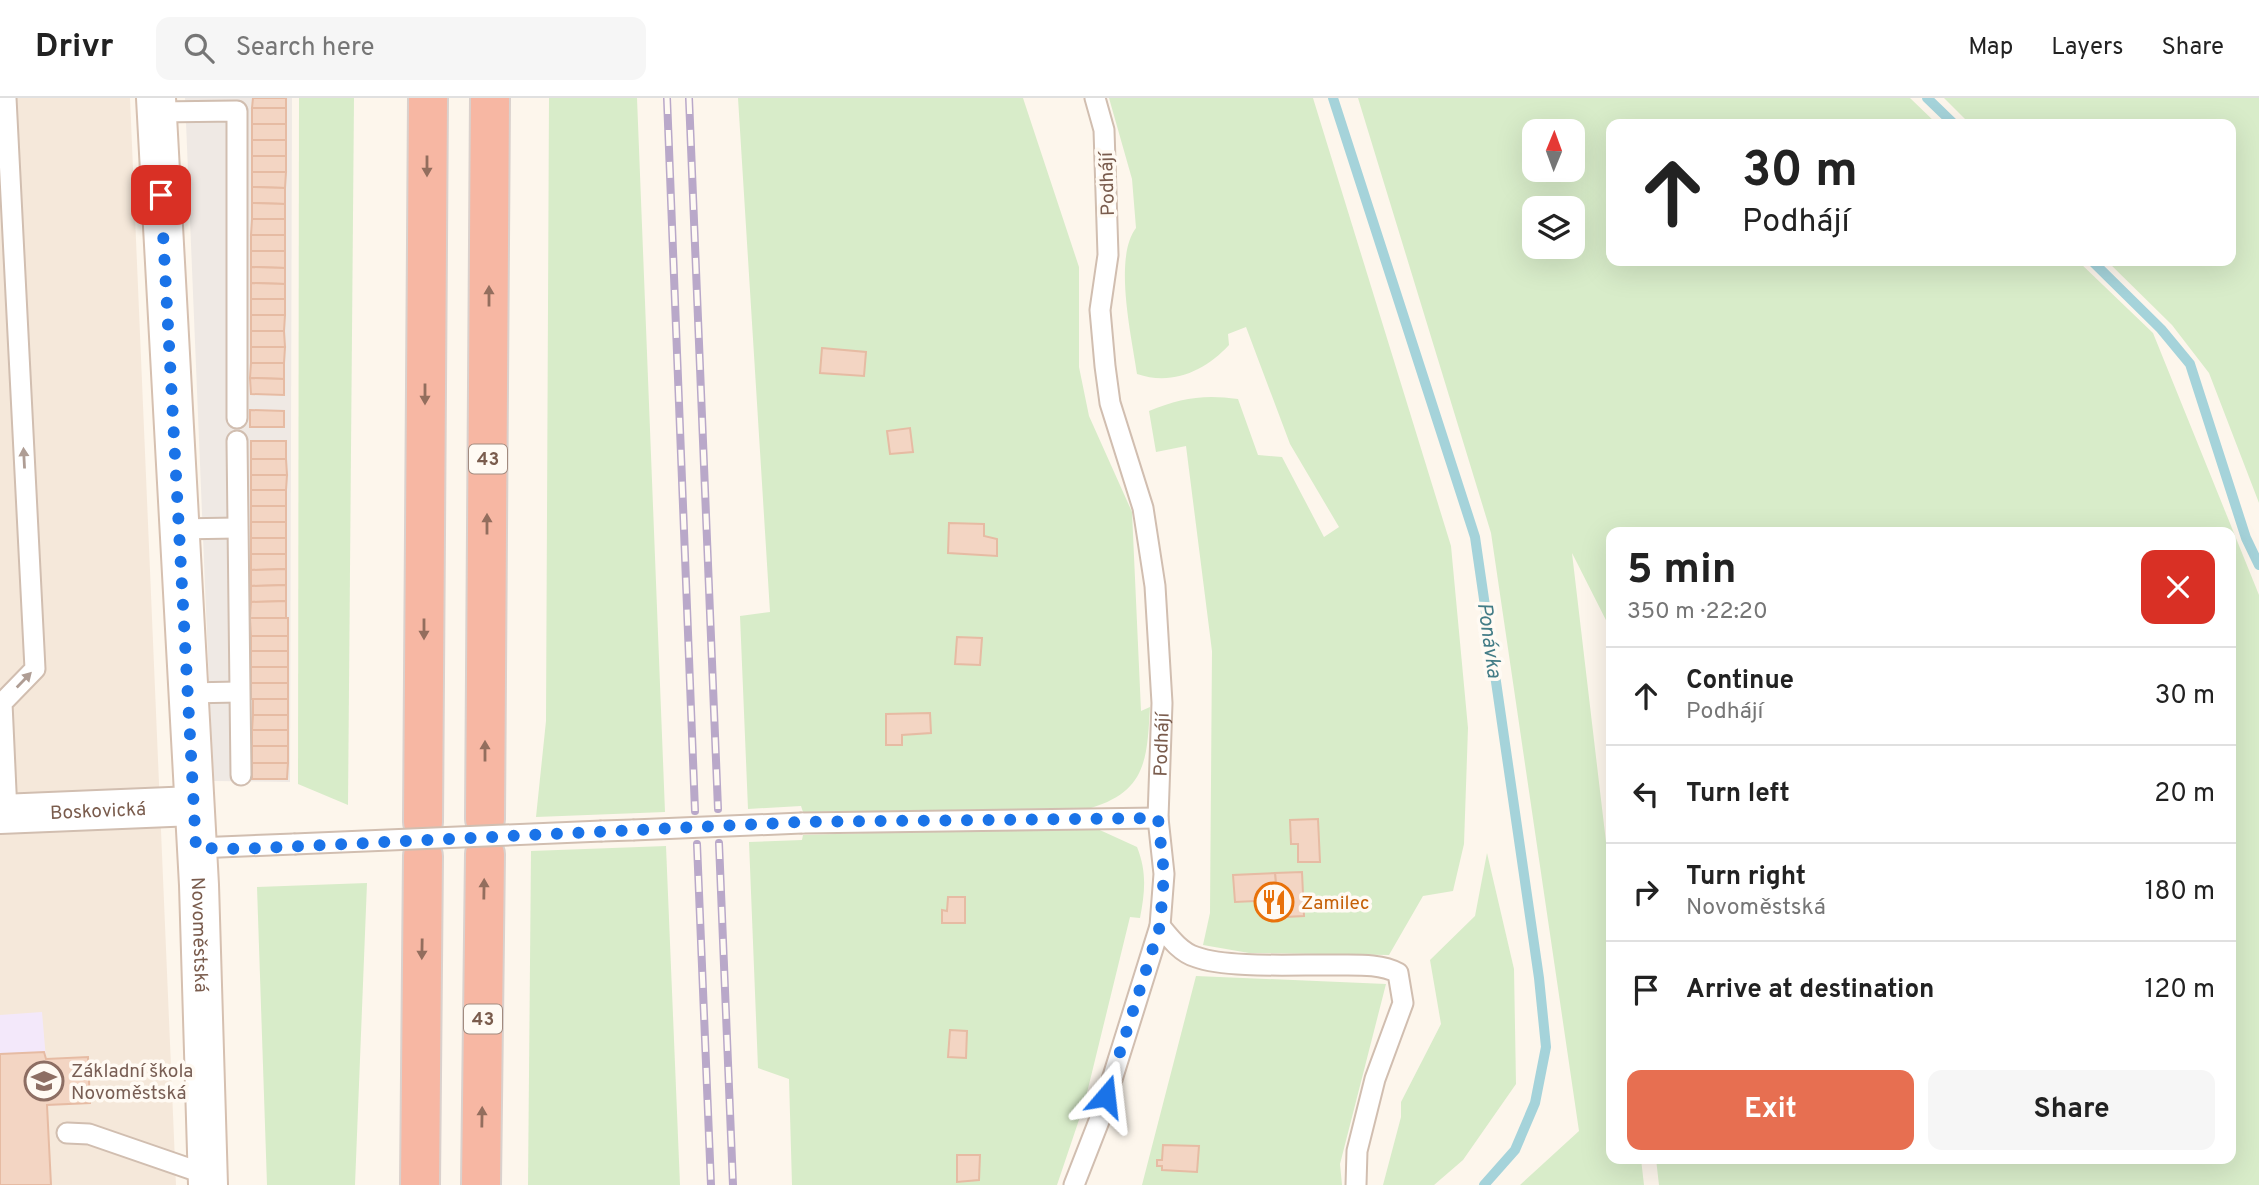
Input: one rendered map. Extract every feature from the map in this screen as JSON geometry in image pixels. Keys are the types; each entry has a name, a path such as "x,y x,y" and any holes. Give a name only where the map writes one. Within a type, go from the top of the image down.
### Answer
{"highway":[{"path":"420,1185 428,98"},
{"name":"43","path":"481,1185 490,98"}],"street":[{"name":"Novoměstská","path":"156,105 194,806 208,1180"},
{"name":"Boskovická","path":"4,814 194,806"}],"lane":[{"path":"4,814 2,703 35,669 6,98"},
{"name":"Podhájí","path":"1074,1185 1099,1121 1160,926 1164,874 1158,818 1162,703 1155,586 1143,508 1110,404 1105,366 1100,310 1108,255 1105,144 1095,98"},
{"path":"156,105 237,111 237,418"},
{"path":"237,441 241,775"},
{"path":"177,529 237,528"},
{"path":"187,693 239,692"},
{"path":"196,848 802,822 1158,818"},
{"path":"1160,926 1176,944 1195,957 1241,963 1360,965 1390,969 1398,973 1403,1003 1375,1079 1357,1151 1356,1185"},
{"path":"67,1133 89,1134 208,1180"}],"shaded area":[{"path":"0,98 130,98 176,1185 0,1185"},
{"path":"185,98 292,98 290,782 213,781"},
{"name":"Základní škola Novoměstská","path":"42,1012 46,1059 88,1057 90,1103 47,1106 51,1185 0,1185 0,1015"}],"green space":[{"path":"299,98 354,98 348,805 298,784"},
{"path":"549,98 637,98 665,812 536,817 546,721"},
{"path":"738,98 1023,98 1079,267 1079,367 1089,416 1132,512 1141,711 1150,707 1149,725 1145,757 1140,770 1123,792 1109,801 1091,808 803,812 801,806 748,809 740,616 770,612"},
{"path":"1109,98 1313,98 1451,546 1468,728 1464,844 1453,891 1423,896 1389,955 1249,953 1203,945 1210,913 1212,651 1186,446 1156,452 1149,411 1192,398 1238,399 1258,455 1282,457 1324,537 1339,527 1290,444 1246,327 1228,334 1229,345 1199,369 1163,378 1137,374 1128,320 1125,278 1129,241 1136,228 1132,179"},
{"path":"1358,98 1910,98 1932,119 1606,119 1606,266 2083,266 2153,333 2231,527 1606,527 1606,620 1572,553 1606,842 1606,1164 1642,1164 1644,1185 1520,1185 1579,1131 1491,533"},
{"path":"1944,98 2259,98 2259,503 2209,373 2172,325 2112,266 2236,266 2236,119 1965,119"},
{"path":"2236,538 2259,595 2259,1185 1659,1185 1657,1164 2236,1164"},
{"path":"1091,826 1137,847 1144,874 1144,891 1140,918 1130,917 1084,1105 1057,1185 792,1185 789,1079 758,1068 749,842 802,840 803,835"},
{"path":"666,846 680,1185 528,1185 531,851"},
{"path":"1487,853 1514,969 1516,1084 1463,1160 1434,1185 1383,1185 1401,1117 1401,1102 1441,1024 1430,960 1475,916"},
{"path":"367,883 355,1185 267,1185 257,887"},
{"path":"1196,976 1386,984 1340,1164 1342,1185 1142,1185"}],"building":[{"path":"253,98 286,98 286,108 252,108"},
{"path":"252,108 286,108 286,124 252,124"},
{"path":"252,124 286,124 286,140 252,140"},
{"path":"252,140 286,140 286,156 252,156"},
{"path":"252,156 286,156 286,172 252,172"},
{"path":"252,172 286,172 285,188 252,187"},
{"path":"252,187 285,188 285,204 252,203"},
{"path":"252,203 285,204 285,219 252,219"},
{"path":"252,219 285,219 285,235 251,235"},
{"path":"251,235 285,235 285,251 251,251"},
{"path":"251,251 285,251 285,268 251,267"},
{"path":"251,267 285,268 285,284 251,283"},
{"path":"251,283 285,284 285,299 251,299"},
{"path":"251,299 285,299 285,315 251,315"},
{"path":"251,315 285,315 284,331 251,331"},
{"path":"251,331 284,331 285,347 251,347"},
{"path":"251,347 285,347 284,363 251,363"},
{"path":"822,348 866,352 864,376 820,373"},
{"path":"251,363 284,363 284,379 250,378"},
{"path":"250,378 284,379 284,395 251,394"},
{"path":"250,410 284,411 284,427 250,427"},
{"path":"910,428 913,452 890,454 887,431"},
{"path":"251,441 286,441 286,459 251,459"},
{"path":"251,459 286,459 287,475 251,475"},
{"path":"251,475 287,475 286,490 251,490"},
{"path":"251,490 286,490 286,506 251,506"},
{"path":"251,506 286,506 286,522 251,522"},
{"path":"251,522 286,522 286,538 251,538"},
{"path":"949,523 984,524 984,536 997,539 997,556 948,553"},
{"path":"251,538 286,538 286,554 251,554"},
{"path":"251,554 286,554 286,569 251,570"},
{"path":"286,569 286,585 251,586 251,570"},
{"path":"286,585 286,601 251,602 251,586"},
{"path":"286,601 286,618 250,618 251,602"},
{"path":"250,618 288,618 288,636 251,636"},
{"path":"251,636 288,636 288,651 251,651"},
{"path":"957,637 982,638 980,665 955,664"},
{"path":"251,651 288,651 288,667 251,667"},
{"path":"251,667 288,667 288,683 251,683"},
{"path":"251,683 288,683 288,699 251,699"},
{"path":"253,699 288,699 288,715 253,715"},
{"path":"930,713 931,733 902,735 902,745 886,745 886,714"},
{"path":"253,715 288,715 288,730 252,730"},
{"path":"252,730 288,730 288,746 252,746"},
{"path":"252,746 288,746 288,763 252,763"},
{"path":"252,763 288,763 287,779 252,779"},
{"path":"1318,819 1320,862 1298,862 1298,844 1291,844 1290,820"},
{"path":"1302,872 1304,916 1264,918 1263,900 1277,900 1275,873"},
{"path":"1275,873 1277,900 1235,902 1233,875"},
{"path":"948,897 965,897 965,923 942,923 942,910 947,911"},
{"path":"950,1030 967,1031 966,1058 948,1057"},
{"name":"Základní škola Novoměstská","path":"44,1052 46,1059 88,1057 90,1103 47,1105 51,1185 0,1185 0,1054"},
{"path":"1163,1145 1199,1146 1197,1172 1162,1170 1162,1166 1157,1166 1157,1160 1162,1160"},
{"path":"957,1155 980,1155 979,1180 957,1182"}],"waterway":[{"name":"Ponávka","path":"1333,98 1475,537 1539,978 1546,1047 1535,1103 1515,1150 1484,1185"},
{"path":"1927,98 1949,119"},
{"path":"2097,266 2161,329 2190,364 2246,538 2259,565"}],"railway":[{"path":"667,98 695,811"},
{"path":"689,98 718,809"},
{"path":"719,843 733,1185"},
{"path":"697,844 711,1185"}],"place":[{"name":"Zamilec","path":"1274,902"},
{"name":"Základní škola Novoměstská","path":"44,1081"}],"route":[{"path":"161,195 196,848 241,849 294,844 802,822 1158,818 1164,874 1160,926 1106,1096"}]}
